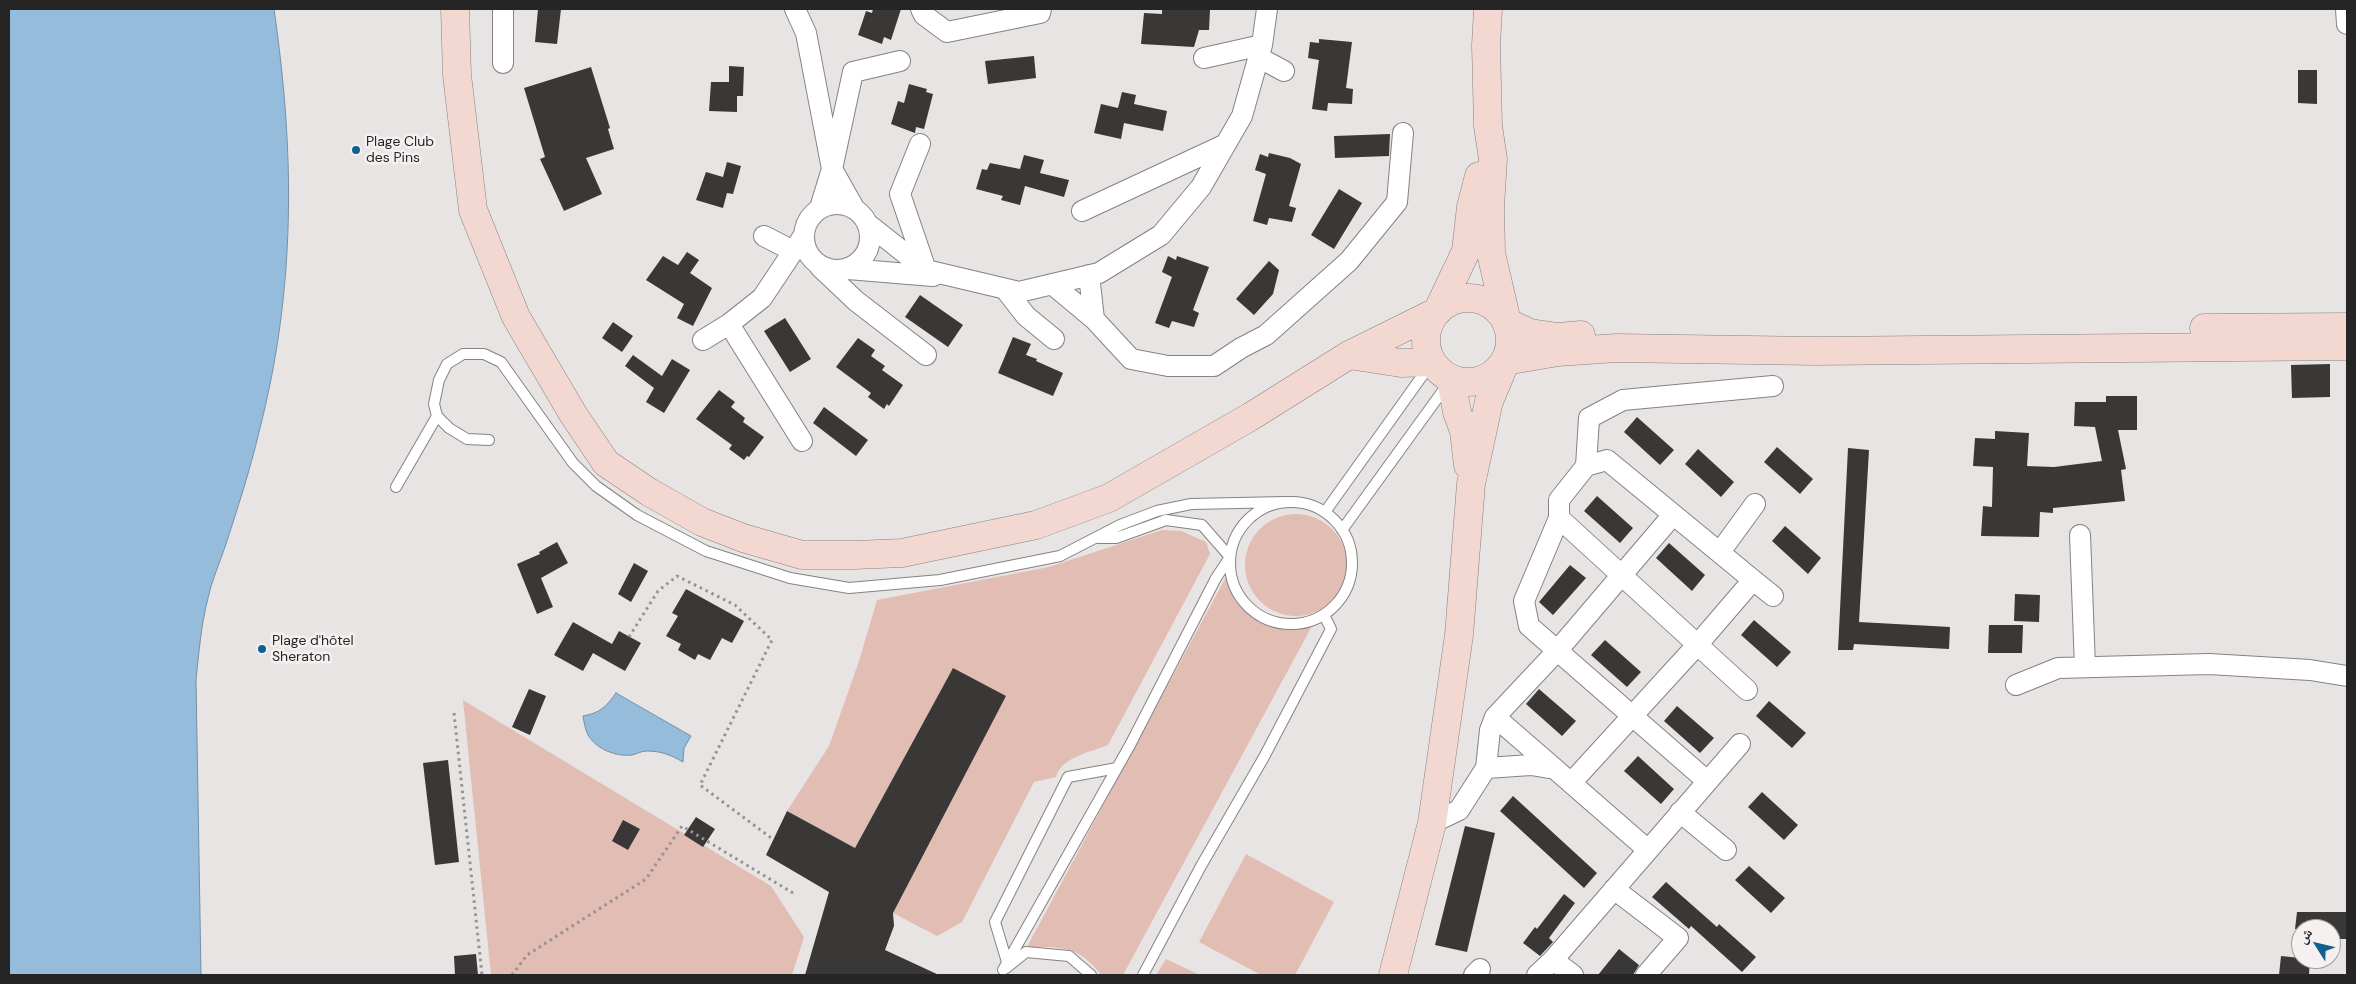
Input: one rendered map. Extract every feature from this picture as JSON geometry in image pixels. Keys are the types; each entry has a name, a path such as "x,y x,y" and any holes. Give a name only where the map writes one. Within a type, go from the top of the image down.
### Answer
{"main road":[{"path":"455,9 457,75 473,210 516,316 573,414 606,463 649,492 702,522 743,538 802,555 855,556 902,552 1036,525 1109,498 1250,417 1349,355 1438,310 1450,302 1463,298 1477,299 1490,303 1500,312 1507,323 1530,333 1558,336 2347,327"},
{"path":"1393,975 1432,823 1459,635 1471,484 1489,401 1510,350 1511,336 1491,253 1490,207 1493,159 1488,126 1486,45 1488,9"},
{"path":"1471,484 1464,431 1441,371 1426,349 1426,335 1430,321 1438,310 1466,251 1471,207 1480,173 1483,144 1488,126"},
{"path":"1349,355 1401,362 1441,371 1462,383 1486,379 1497,372 1505,362 1558,352 1616,348 1816,352 2347,346"}],"street":[{"path":"503,9 503,63"},
{"path":"921,9 924,15 947,32 1040,13 1041,9"},
{"path":"798,10 806,33 832,169 854,208 868,224 926,270 1019,292 1099,273 1161,235 1201,187 1242,116 1260,51 1267,9"},
{"path":"2346,9 2347,24"},
{"path":"1204,58 1260,51 1284,71"},
{"path":"703,340 729,324 762,298 798,243 806,224 820,208 832,169 854,72 900,61"},
{"path":"1052,284 1094,319 1131,359 1168,366 1214,366 1240,348 1266,336 1350,261 1397,202 1403,133"},
{"path":"920,144 900,194 926,270"},
{"path":"1082,211 1226,144"},
{"path":"820,208 837,204 854,208"},
{"path":"848,268 858,263 865,255 871,235 868,224"},
{"path":"764,236 805,246 809,256 856,301 926,355"},
{"path":"817,264 832,270 848,268 955,277"},
{"path":"1089,275 1094,319"},
{"path":"1005,289 1026,316 1054,339"},
{"path":"729,324 802,441"},
{"path":"1707,781 1529,626 1524,601 1559,518 1559,500 1586,466 1589,418 1624,400 1773,386"},
{"path":"1586,466 1607,460 1672,516 1720,552 1772,596"},
{"path":"1720,552 1755,504"},
{"path":"1432,823 1459,810 1486,768 1490,730 1495,717 1557,650 1672,516"},
{"path":"1559,518 1747,690"},
{"path":"2080,535 2085,667"},
{"path":"1571,783 1698,644 1753,580"},
{"path":"2016,685 2058,668 2085,667 2209,664 2310,670 2347,676"},
{"path":"1495,717 1648,850"},
{"path":"1537,975 1554,960 1740,744"},
{"path":"1486,768 1531,765 1555,769"},
{"path":"1680,812 1726,850"},
{"path":"1614,889 1678,938 1646,975"},
{"path":"1554,960 1573,975"}],"lane":[{"path":"489,440 467,439 449,428 437,416 434,404 438,380 447,364 463,354 484,354 501,362 573,463 596,486 637,515 706,551 790,578 848,588 940,580 1060,556 1094,538 1120,525 1156,511 1191,504 1285,502 1306,504 1325,512 1342,530 1350,547 1352,566 1348,585 1338,602 1324,615 1306,622 1287,624 1268,620 1251,610 1238,594 1231,576 1230,557 1202,526 1166,520 1116,538 1094,538"},
{"path":"1325,512 1441,371"},
{"path":"1342,530 1441,371"},
{"path":"396,487 437,416"},
{"path":"1005,966 1116,768 1216,578 1230,557 1236,537 1248,520 1265,508 1285,502"},
{"path":"1143,975 1201,866 1264,757 1330,629 1324,615"},
{"path":"1005,966 995,922 1068,777 1116,768"},
{"path":"1005,966 1026,952 1068,956 1091,975"}],"path":[{"path":"629,637 658,591 677,576 735,605 772,640 700,785 774,840"},
{"path":"454,714 482,975"},
{"path":"512,975 526,954 646,880 682,826 793,893"}],"shaded area":[{"path":"1296,514 1315,518 1332,529 1343,546 1347,565 1343,584 1332,601 1315,612 1296,616 1277,612 1260,601 1249,584 1245,565 1249,546 1260,529 1277,518"},
{"path":"1162,530 1181,531 1206,542 1210,554 1108,745 1070,760 1059,770 1056,777 1034,782 962,922 937,936 893,913 953,668 855,848 787,811 829,746 859,661 877,600 1049,567"},
{"path":"1227,575 1233,595 1252,617 1271,626 1281,628 1312,626 1123,975 1101,975 1085,958 1068,950 1050,947 1027,947"},
{"path":"463,700 771,886 804,937 792,975 491,975"},
{"path":"1246,854 1334,902 1295,975 1261,975 1199,942"},
{"path":"1166,959 1200,975 1156,975"}],"water":[{"path":"9,9 274,9 286,116 288,221 286,274 271,379 259,432 252,460 210,591 200,639 196,680 201,975 9,975"},
{"path":"616,693 691,736 684,748 683,762 670,755 657,752 645,751 632,755 620,755 601,748 592,740 586,730 583,716 602,709"}],"building":[{"path":"538,9 561,9 557,44 535,42"},
{"path":"873,9 901,9 891,40 884,37 882,44 858,35 866,11 872,13"},
{"path":"1162,9 1210,10 1209,30 1199,30 1194,47 1141,44 1144,13 1162,14"},
{"path":"1319,39 1352,42 1346,88 1353,89 1352,104 1328,103 1327,111 1312,109 1319,60 1308,58 1310,42 1319,43"},
{"path":"1034,56 1036,78 988,84 985,61"},
{"path":"729,66 744,67 743,96 737,96 737,112 709,111 711,82 729,82"},
{"path":"591,67 610,128 608,129 614,149 586,158 602,194 564,211 540,159 545,157 524,88"},
{"path":"2298,70 2317,70 2317,104 2298,103"},
{"path":"909,84 927,89 926,92 933,94 924,129 916,127 915,133 891,124 898,101 904,103"},
{"path":"1122,92 1136,95 1134,104 1167,111 1163,131 1124,123 1121,139 1094,133 1101,104 1118,108"},
{"path":"1390,134 1389,156 1335,158 1334,136"},
{"path":"1269,153 1290,158 1301,164 1289,206 1296,208 1292,222 1269,218 1267,225 1253,221 1266,174 1255,170 1260,154 1268,157"},
{"path":"1024,155 1044,160 1040,173 1069,180 1064,197 1025,186 1020,205 1001,200 1003,196 976,189 982,169 987,170 990,163 1020,169"},
{"path":"727,162 741,166 733,194 727,193 723,208 696,200 706,172 723,177"},
{"path":"1339,189 1362,203 1334,249 1311,235"},
{"path":"687,252 699,260 690,273 712,288 693,326 677,318 684,304 646,280 663,256 678,265"},
{"path":"1168,256 1176,260 1177,256 1209,267 1193,310 1199,313 1194,327 1172,321 1169,328 1155,323 1172,277 1162,272"},
{"path":"1269,261 1279,270 1273,294 1254,315 1236,299"},
{"path":"920,295 963,325 948,347 905,317"},
{"path":"785,318 811,359 790,372 764,331"},
{"path":"613,322 633,336 622,352 602,338"},
{"path":"1013,337 1031,344 1026,355 1063,373 1053,396 998,373"},
{"path":"858,338 875,350 871,356 885,366 882,370 903,385 889,406 887,404 884,409 868,397 871,393 836,367"},
{"path":"633,355 662,376 672,359 690,370 664,413 646,402 654,388 625,366"},
{"path":"2330,364 2330,397 2292,398 2291,365"},
{"path":"719,390 735,402 731,407 745,418 743,422 764,437 749,457 747,456 744,460 729,449 732,445 696,419"},
{"path":"2106,396 2137,396 2137,430 2118,430 2126,469 2121,470 2125,501 2053,508 2053,513 2040,512 2039,537 1981,536 1983,506 1992,507 1993,467 1973,466 1975,438 1995,439 1995,431 2029,433 2027,466 2054,467 2102,461 2095,427 2074,426 2075,402 2106,402"},
{"path":"824,407 868,440 856,456 813,423"},
{"path":"1637,417 1674,450 1660,465 1624,432"},
{"path":"1777,447 1813,479 1800,494 1764,462"},
{"path":"1848,448 1869,450 1859,622 1950,627 1949,649 1854,644 1853,650 1838,650"},
{"path":"1698,449 1734,482 1721,497 1685,464"},
{"path":"1597,496 1633,528 1620,543 1584,511"},
{"path":"1785,526 1821,558 1808,574 1772,541"},
{"path":"557,542 568,563 541,578 553,607 537,614 517,564 540,554 539,552"},
{"path":"1669,543 1705,575 1692,591 1656,558"},
{"path":"634,563 648,571 631,602 618,594"},
{"path":"1570,565 1586,578 1553,615 1539,602"},
{"path":"686,589 744,621 732,643 722,638 710,660 698,654 695,660 678,650 681,644 666,636 678,616 672,613"},
{"path":"2015,594 2040,595 2039,622 2014,621"},
{"path":"1754,620 1791,652 1777,667 1741,635"},
{"path":"573,622 612,644 619,631 641,643 625,671 593,653 583,671 554,655"},
{"path":"1989,625 2023,625 2022,653 1988,653"},
{"path":"1605,640 1641,672 1627,687 1591,655"},
{"path":"953,668 1006,696 893,913 894,926 885,950 939,975 805,975 829,892 766,855 787,811 855,848"},
{"path":"529,689 546,696 530,735 512,727"},
{"path":"1539,689 1576,721 1562,736 1526,704"},
{"path":"1769,701 1806,733 1792,748 1756,716"},
{"path":"1677,706 1714,738 1700,753 1664,721"},
{"path":"1638,756 1674,789 1661,804 1624,771"},
{"path":"448,760 459,862 435,865 423,763"},
{"path":"1762,792 1798,825 1784,840 1748,807"},
{"path":"1513,796 1597,873 1584,888 1500,811"},
{"path":"696,817 715,829 703,847 684,835"},
{"path":"623,820 640,829 628,850 612,841"},
{"path":"1465,826 1495,833 1467,952 1435,945"},
{"path":"1749,866 1785,898 1771,913 1735,880"},
{"path":"1666,882 1717,927 1719,924 1756,957 1742,972 1691,926 1689,929 1652,897"},
{"path":"1564,894 1575,903 1549,938 1553,942 1540,956 1523,943 1535,927 1537,929"},
{"path":"2297,912 2347,912 2347,939 2341,939 2341,919 2296,919"},
{"path":"1619,949 1639,965 1633,975 1598,975"},
{"path":"476,954 478,975 455,975 454,956"},
{"path":"2281,956 2291,957 2291,969 2309,969 2309,975 2279,975"}],"place":[{"name":"Plage Club des Pins","path":"356,150"},
{"name":"Plage d'hôtel Sheraton","path":"262,649"}]}
